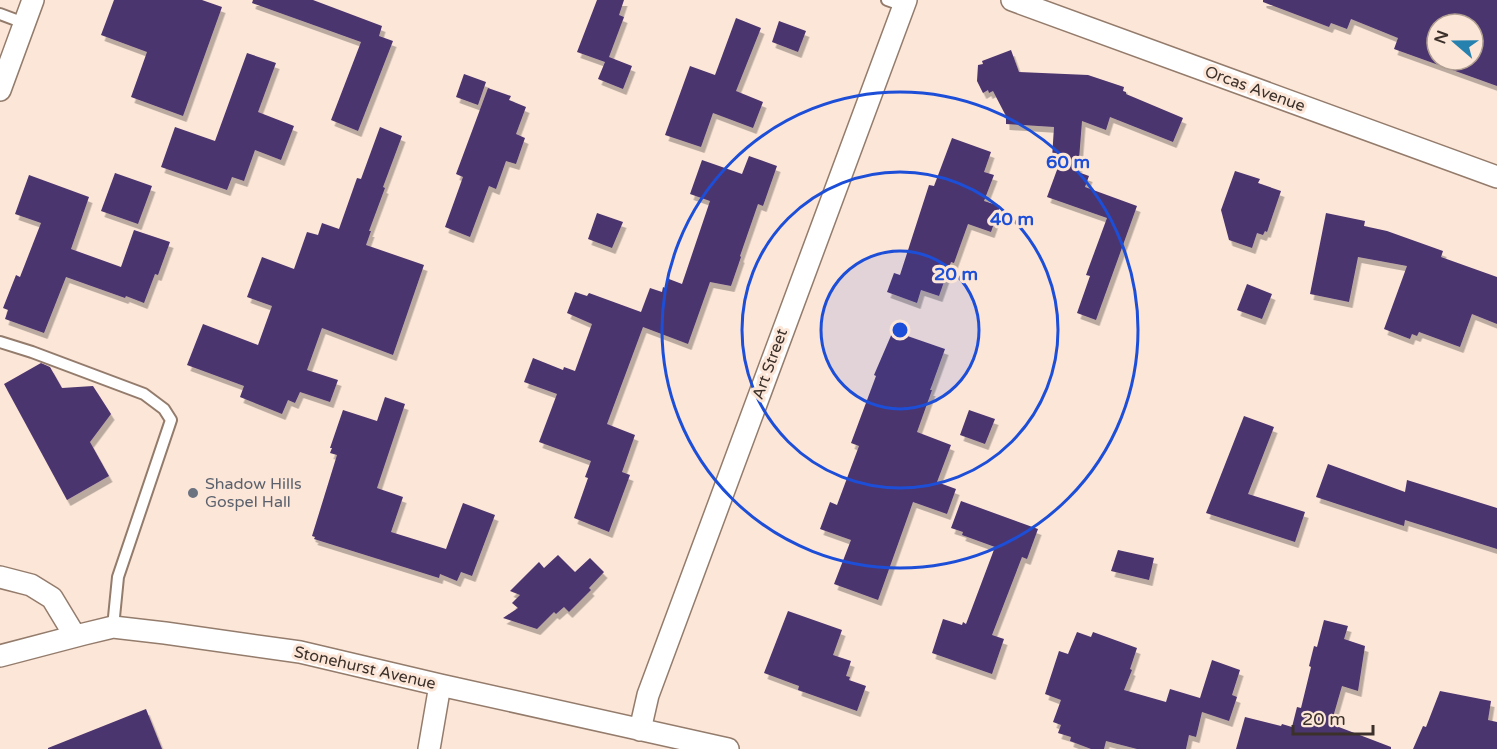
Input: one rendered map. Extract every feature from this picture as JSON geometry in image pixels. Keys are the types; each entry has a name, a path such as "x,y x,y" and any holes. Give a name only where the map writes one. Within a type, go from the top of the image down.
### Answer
{"street":[{"path":"0,90 33,0"},
{"name":"Orcas Avenue","path":"1012,0 1497,177"},
{"name":"Art Street","path":"640,730 648,695 899,2"},
{"path":"0,577 31,585 52,598 75,636"},
{"name":"Stonehurst Avenue","path":"0,656 113,627 165,633 300,652 728,749"},
{"path":"429,749 440,685"}],"lane":[{"path":"0,14 24,23"},
{"path":"0,342 144,394 164,409 171,420 118,577 113,627"}],"building":[{"path":"114,0 202,0 222,7 183,116 131,97 147,52 101,35"},
{"path":"253,0 313,0 382,26 379,36 393,41 358,131 331,120 361,42 252,3"},
{"path":"597,0 624,0 619,15 624,17 609,57 632,66 623,89 598,79 605,62 577,52"},
{"path":"1263,0 1497,0 1497,86 1458,72 1485,72 1485,12 1425,12 1425,60 1394,49 1398,38 1351,19 1347,29 1331,23 1329,27 1263,2"},
{"path":"736,18 761,28 736,91 763,102 753,128 713,113 701,147 665,135 690,66 715,75"},
{"path":"779,21 806,31 798,52 772,42"},
{"path":"1011,50 1019,72 1088,75 1124,87 1123,91 1126,94 1183,118 1173,142 1110,117 1106,130 1082,121 1078,172 1089,176 1085,187 1137,206 1096,320 1077,313 1090,276 1086,275 1107,218 1047,197 1061,159 1052,158 1054,127 1006,124 1006,116 993,91 989,93 988,90 983,93 977,81 978,65 983,64 982,61"},
{"path":"247,53 276,63 258,112 294,126 281,160 255,150 244,181 232,177 227,190 161,167 175,127 215,141"},
{"path":"464,74 486,82 478,105 456,97"},
{"path":"488,88 511,96 509,100 526,107 516,134 525,138 516,164 506,161 496,189 489,186 470,237 445,227 463,177 456,174"},
{"path":"380,127 402,136 383,187 385,188 366,245 424,265 393,355 322,328 307,370 338,380 330,402 300,392 295,403 288,400 282,414 240,397 244,386 187,365 203,324 258,345 272,306 247,297 262,257 294,269 307,232 318,235 322,223 339,229 357,178 361,179"},
{"path":"952,138 991,152 984,172 994,175 984,201 1000,206 991,232 968,224 939,296 921,290 917,303 887,292 894,273 900,275 929,185 934,186"},
{"path":"749,156 777,166 763,206 758,204 731,286 710,282 688,344 643,327 607,424 635,435 622,472 630,475 609,532 574,518 588,478 585,477 591,461 539,442 557,394 524,382 533,358 563,370 564,367 575,371 592,324 567,313 575,292 587,296 589,293 641,312 650,288 662,292 669,279 682,284 710,201 690,194 702,160 742,174"},
{"path":"1235,171 1260,179 1258,183 1281,191 1267,232 1265,231 1263,235 1257,233 1252,248 1229,240 1221,210"},
{"path":"115,173 152,186 138,224 101,211"},
{"path":"29,175 89,197 71,249 121,267 134,230 170,242 158,275 155,274 144,303 66,277 44,333 5,319 8,310 3,308 16,275 20,277 41,223 15,214"},
{"path":"597,213 623,222 612,248 588,239"},
{"path":"1326,213 1365,221 1364,226 1387,231 1443,251 1441,257 1497,277 1497,324 1472,314 1460,347 1419,332 1417,336 1412,334 1410,339 1384,329 1407,266 1358,257 1349,302 1310,294"},
{"path":"1247,284 1272,294 1262,319 1237,310"},
{"path":"893,331 945,349 917,432 951,445 937,482 956,489 947,514 913,502 878,600 834,584 851,540 820,529 830,502 837,505 859,446 851,443 876,376 874,375"},
{"path":"41,363 50,367 62,388 93,386 111,414 90,442 109,476 67,500 4,384"},
{"path":"385,397 405,404 377,488 403,497 391,532 446,549 463,503 495,515 472,576 461,572 457,581 440,574 439,578 314,539 315,537 312,536 337,455 330,453 332,448 330,448 343,410 377,421"},
{"path":"969,410 995,419 985,444 960,435"},
{"path":"1244,416 1274,427 1248,494 1305,512 1295,542 1206,513"},
{"path":"1328,464 1405,492 1407,480 1497,508 1497,549 1405,520 1404,526 1316,497"},
{"path":"961,501 1038,529 1027,559 1022,557 992,635 1004,639 992,674 932,653 943,619 962,625 963,622 966,624 995,547 962,535 963,532 951,528"},
{"path":"1118,550 1154,558 1149,580 1111,571"},
{"path":"558,555 575,572 590,558 604,572 589,588 591,590 569,612 564,607 556,614 554,612 537,629 503,618 518,608 512,603 520,595 510,591 539,562 544,568"},
{"path":"788,611 842,630 833,655 851,661 846,676 850,677 849,680 866,686 857,711 798,690 799,686 764,673"},
{"path":"1324,620 1348,626 1344,639 1365,646 1358,691 1342,686 1331,724 1391,747 1391,749 1236,749 1245,717 1292,727 1297,707 1301,708 1314,646 1317,647"},
{"path":"1077,632 1091,637 1093,632 1137,648 1124,690 1166,702 1170,689 1200,698 1212,660 1240,670 1232,695 1237,697 1229,721 1202,712 1196,737 1189,735 1186,749 1137,749 1106,741 1104,749 1091,749 1070,741 1071,737 1058,733 1061,725 1053,722 1061,700 1045,694 1059,651 1068,654"},
{"path":"1440,691 1491,701 1488,720 1497,722 1497,749 1413,749 1423,726 1426,727"},
{"path":"146,709 162,749 48,749 48,748"}],"place":[{"name":"Shadow Hills Gospel Hall","path":"193,493"}]}
